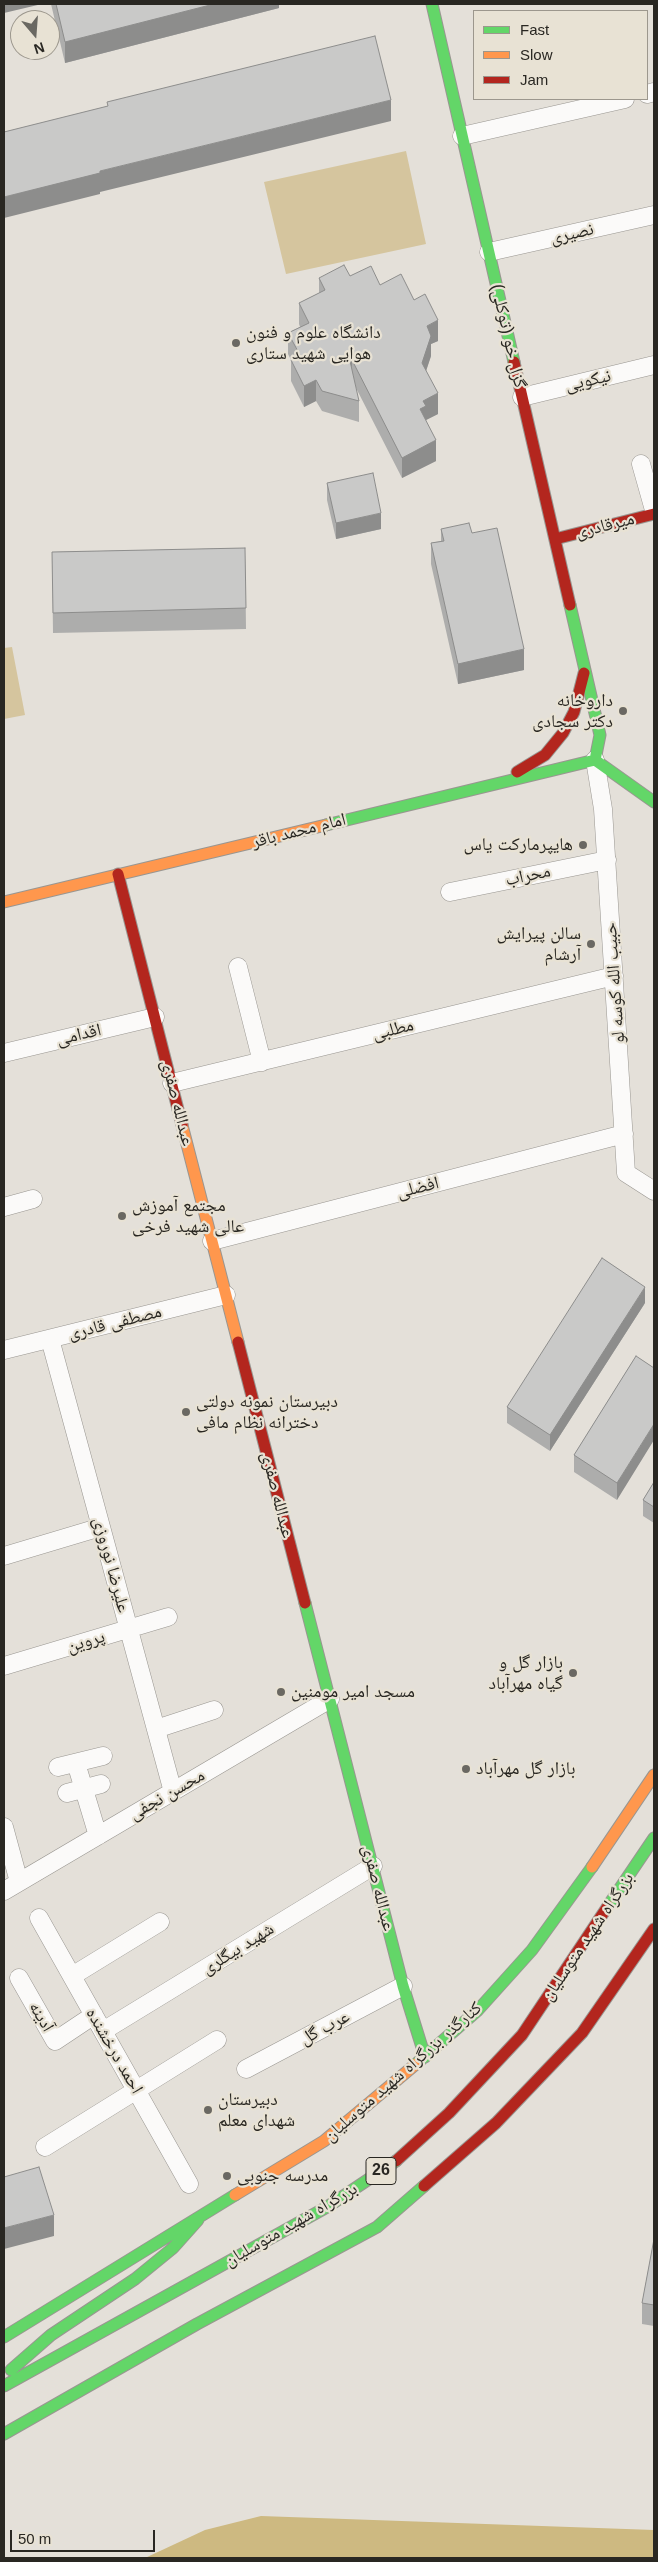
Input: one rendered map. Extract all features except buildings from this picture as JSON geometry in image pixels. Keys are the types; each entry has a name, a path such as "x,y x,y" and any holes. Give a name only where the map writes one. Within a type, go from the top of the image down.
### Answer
{"main road":[{"name":"گزل خو (توکلی)","path":"432,4 600,735 595,760"},
{"name":"میرقادری","path":"555,538 654,514"},
{"path":"502,782 545,755 563,733 574,712 585,668"},
{"path":"595,760 654,802"},
{"name":"امام محمد باقر","path":"4,902 595,760"},
{"name":"عبدالله صفری","path":"118,874 403,1986 425,2057"},
{"name":"کنارگذر بزرگراه شهید متوسلیان","path":"4,2337 198,2220 324,2141 425,2057 478,2010 532,1950 571,1898 654,1775"},
{"name":"بزرگراه شهید متوسلیان","path":"4,2386 327,2207 400,2158 449,2114 522,2035 654,1838"},
{"name":"26","path":"4,2434 197,2324 377,2227 496,2123 582,2033 654,1929"},
{"path":"4,2378 23,2358 51,2334 135,2279 172,2248 198,2220"}],"street":[{"path":"462,136 621,100"},
{"name":"نصیری","path":"489,252 654,215"},
{"name":"نیکویی","path":"522,397 654,365"},
{"path":"641,464 654,510"},
{"name":"حبیب الله کوسه لو","path":"595,760 603,809 607,860 626,1173 654,1191"},
{"name":"محراب","path":"450,892 607,860"},
{"path":"238,967 262,1062"},
{"name":"مطلبی","path":"172,1083 614,976"},
{"name":"اقدامی","path":"4,1053 155,1017"},
{"name":"افضلی","path":"212,1241 624,1134"},
{"path":"4,1207 33,1199"},
{"name":"مصطفی قادری","path":"4,1350 226,1295"},
{"name":"علیرضا نوروزی","path":"50,1339 173,1792"},
{"path":"4,1556 101,1527"},
{"name":"پروین","path":"4,1666 168,1617"},
{"name":"محسن نجفی","path":"11,1886 330,1699"},
{"path":"156,1729 214,1710"},
{"path":"58,1767 103,1756"},
{"path":"76,1763 92,1787 98,1836"},
{"path":"66,1793 92,1787"},
{"path":"4,1827 11,1886"},
{"name":"شهید بیگلری","path":"103,2031 372,1866"},
{"name":"احمد درخشنده","path":"39,1918 189,2184"},
{"path":"72,1976 160,1922"},
{"name":"آدینه","path":"19,1978 55,2041 94,2015"},
{"name":"عرب گل","path":"246,2069 403,1986"},
{"path":"45,2147 217,2040"}],"shaded area":[{"path":"406,151 426,244 286,274 264,182"},
{"path":"12,647 25,715 4,719 4,648"},
{"path":"261,2516 654,2530 654,2558 145,2558 205,2530"}],"traffic: fast":[{"path":"432,4 514,362"},
{"path":"570,605 600,735 595,760"},
{"path":"595,760 654,802"},
{"path":"326,825 595,760"},
{"path":"305,1603 403,1986 425,2057"},
{"path":"608,1906 654,1838"},
{"path":"416,2064 478,2010 532,1950 592,1867"},
{"path":"4,2386 327,2207 396,2161"},
{"path":"4,2434 197,2324 377,2227 424,2186"},
{"path":"4,2337 235,2195"},
{"path":"11,2370 51,2335 135,2279 173,2248 198,2220"}],"traffic: slow":[{"path":"4,902 326,825"},
{"path":"182,1125 238,1342"},
{"path":"592,1867 654,1775"},
{"path":"235,2195 324,2141 416,2064"}],"traffic: jam":[{"path":"514,362 570,605"},
{"path":"555,539 654,514"},
{"path":"517,772 545,755 563,733 574,712 584,673"},
{"path":"118,874 182,1125"},
{"path":"238,1342 305,1603"},
{"path":"396,2161 449,2113 522,2035 608,1906"},
{"path":"424,2186 496,2123 582,2033 654,1929"}],"place":[{"name":"دانشگاه علوم و فنون هوایی شهید ستاری","path":"236,343"},
{"name":"داروخانه دکتر سجادی","path":"623,711"},
{"name":"هایپرمارکت یاس","path":"583,845"},
{"name":"سالن پیرایش آرشام","path":"591,944"},
{"name":"مجتمع آموزش عالی شهید فرخی","path":"122,1216"},
{"name":"دبیرستان نمونه دولتی دخترانه نظام مافی","path":"186,1412"},
{"name":"بازار گل و گیاه مهرآباد","path":"573,1673"},
{"name":"مسجد امیر مومنین","path":"281,1692"},
{"name":"بازار گل مهرآباد","path":"466,1769"},
{"name":"دبیرستان شهدای معلم","path":"208,2110"},
{"name":"مدرسه جنوبی","path":"227,2176"}]}
